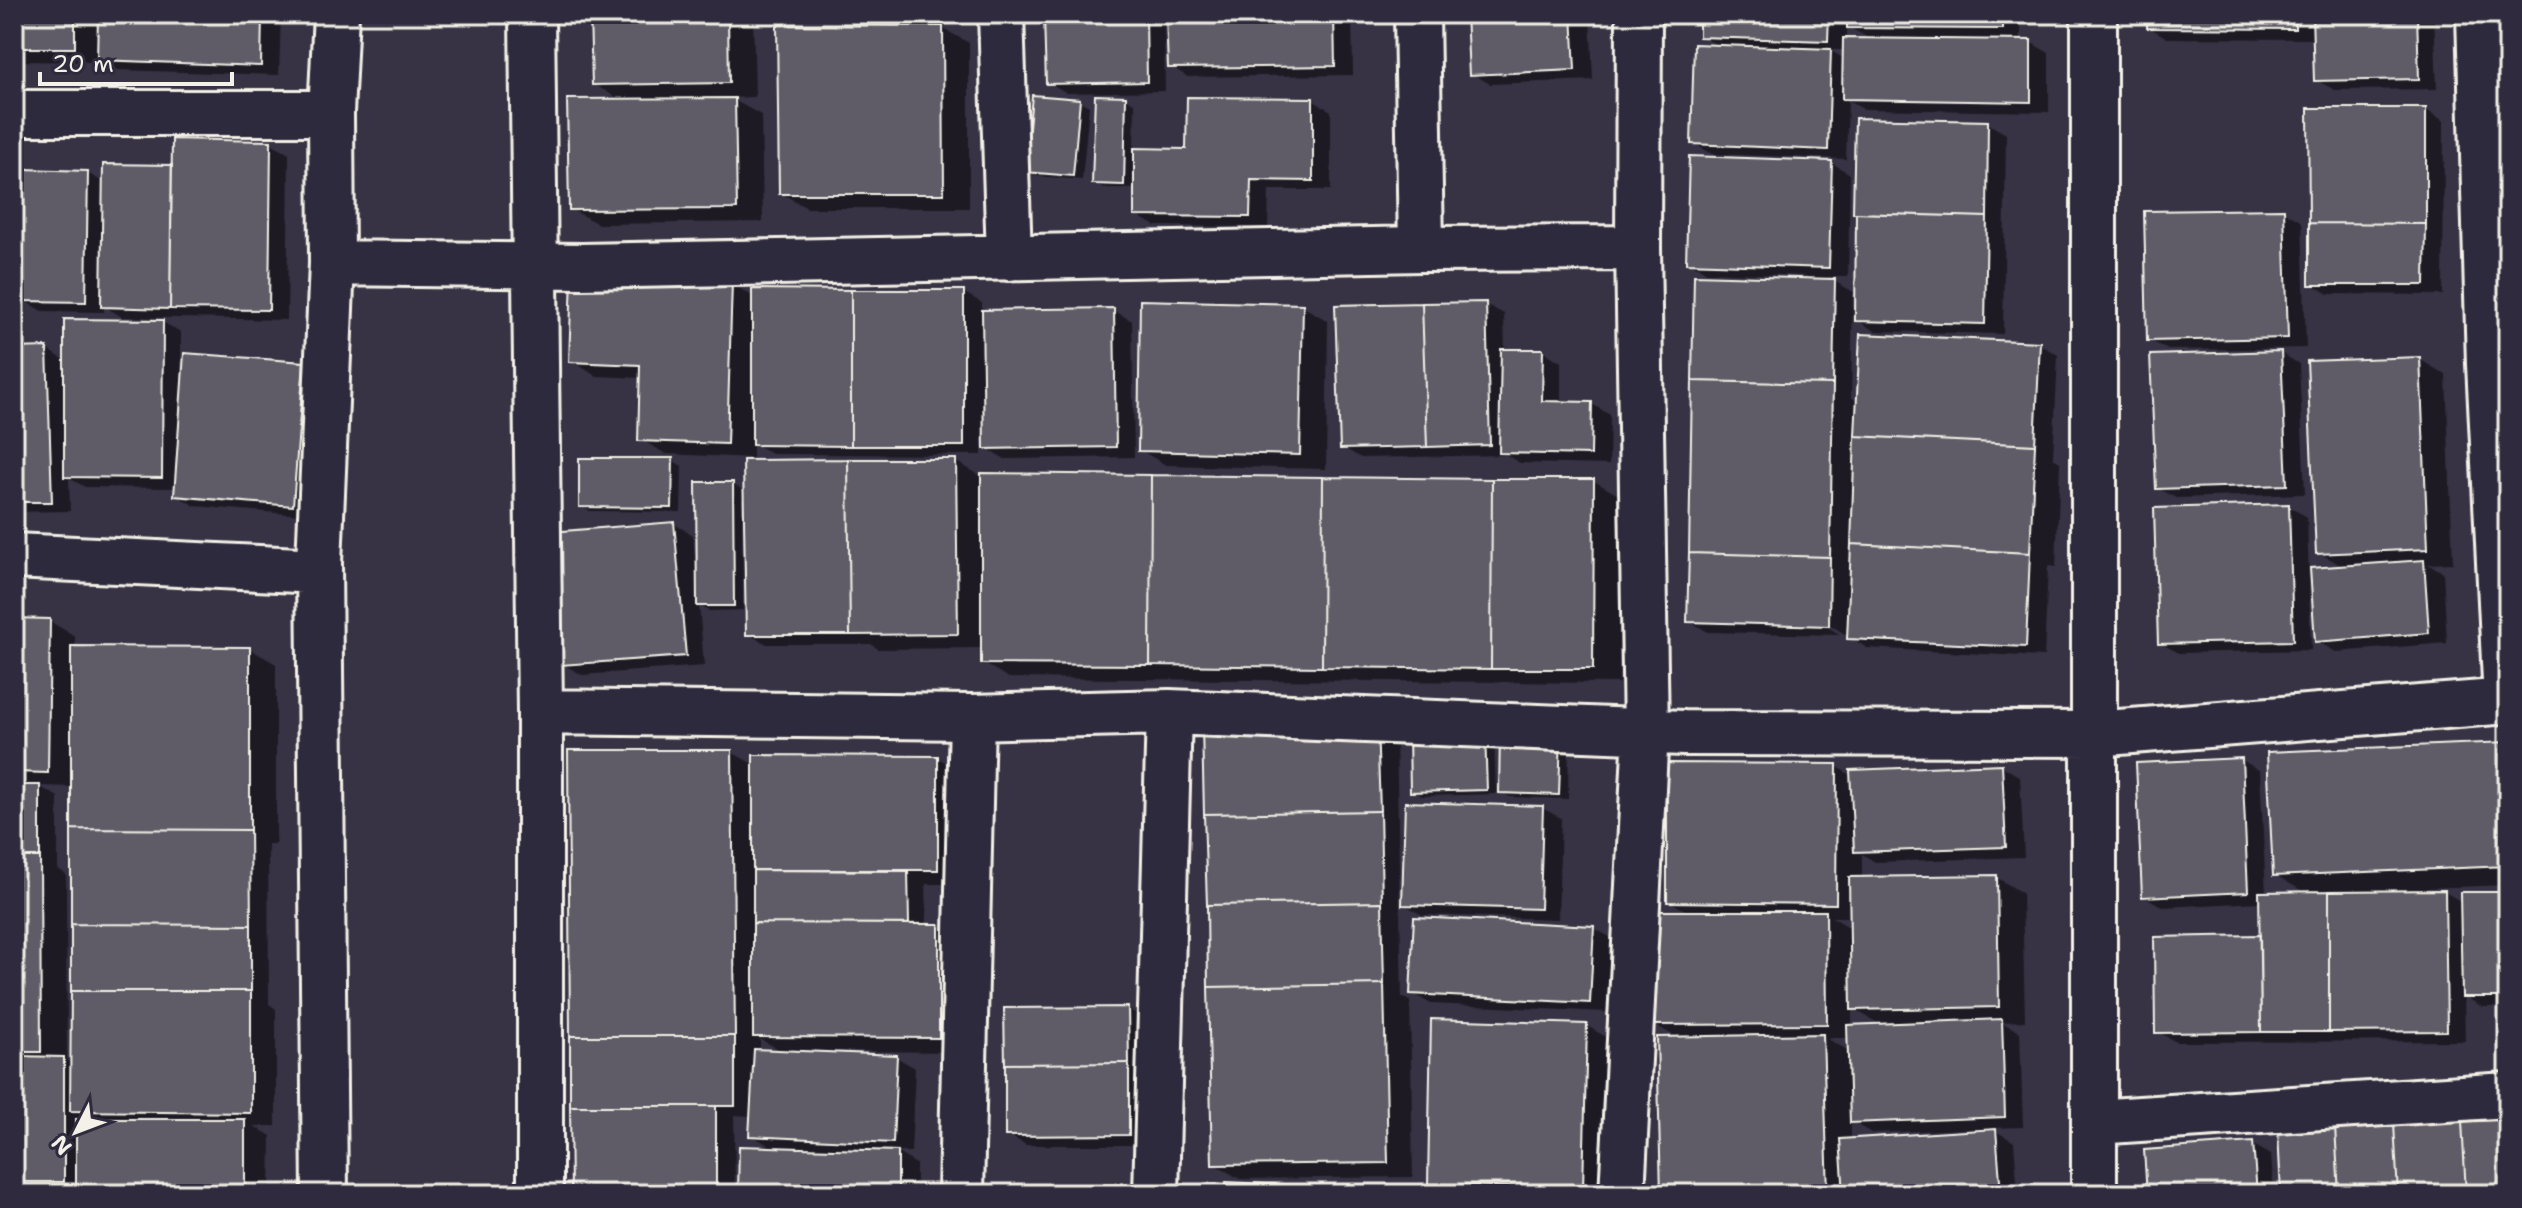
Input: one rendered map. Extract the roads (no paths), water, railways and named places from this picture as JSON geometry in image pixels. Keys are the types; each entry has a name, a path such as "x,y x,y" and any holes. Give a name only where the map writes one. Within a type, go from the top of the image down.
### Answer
{"street":[{"path":"325,1194 319,571 332,263 331,113 336,14"},
{"path":"532,14 523,267 540,712 540,1194"},
{"path":"1001,14 1009,258"},
{"path":"1417,14 1421,249"},
{"path":"1622,1194 1646,731 1638,248 1639,14"},
{"path":"2094,14 2094,1194"},
{"path":"540,712 972,717 1169,712 1646,731 2094,734 2507,701 2489,364 2479,14"},
{"path":"14,113 331,113"},
{"path":"332,263 523,267 1421,249 1638,248"},
{"path":"14,556 319,571"},
{"path":"1156,1194 1169,712"},
{"path":"961,1194 972,717"},
{"path":"2094,1122 2508,1095"}]}
